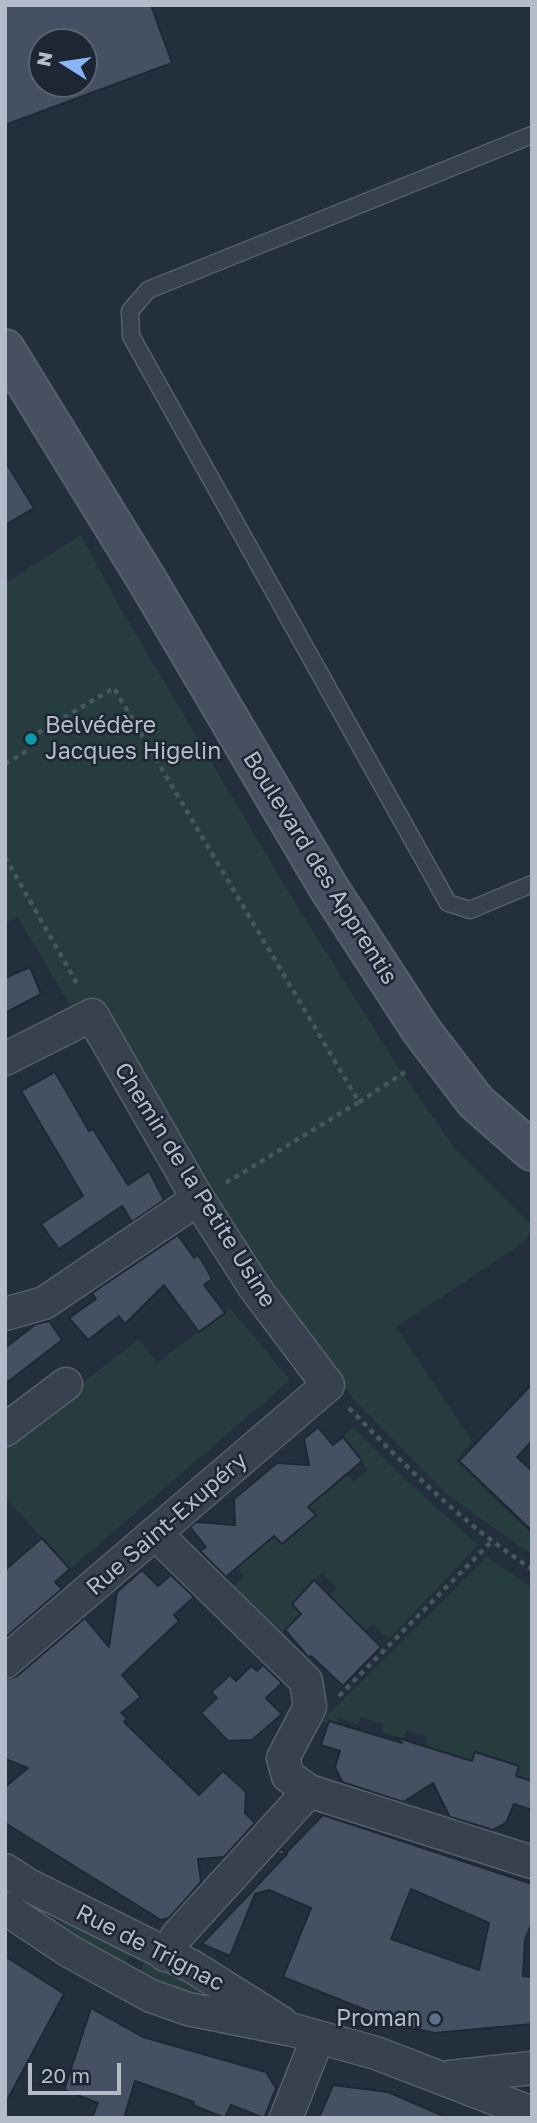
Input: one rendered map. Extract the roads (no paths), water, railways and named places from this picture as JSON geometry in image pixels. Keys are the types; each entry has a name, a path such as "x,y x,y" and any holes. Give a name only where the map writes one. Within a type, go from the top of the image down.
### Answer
{"main road":[{"name":"Boulevard des Apprentis","path":"5,349 147,580 330,890 421,1030 476,1102 532,1150"}],"street":[{"name":"Chemin de la Petite Usine","path":"5,1059 92,1015 198,1199 255,1288 328,1385"},
{"path":"5,1314 44,1303 198,1199"},
{"path":"5,1430 66,1384"},
{"name":"Rue Saint-Exupéry","path":"5,1662 328,1385"},
{"path":"156,1534 306,1681 310,1707 283,1758 288,1776 309,1791 532,1862"},
{"path":"166,1955 177,1936 309,1791"},
{"name":"Rue de Trignac","path":"5,1870 28,1885 225,1985 305,2033"},
{"name":"Rue de Trignac","path":"5,1908 69,1951 151,1996 188,2009 305,2033 376,2053 532,2113"},
{"path":"286,2118 305,2033"},
{"path":"444,2078 532,2068"}],"lane":[{"path":"532,135 148,290 130,311 131,336 448,903 470,910 532,884"}],"place":[{"name":"Belvédère Jacques Higelin","path":"31,739"},
{"name":"Proman","path":"435,2019"}]}
